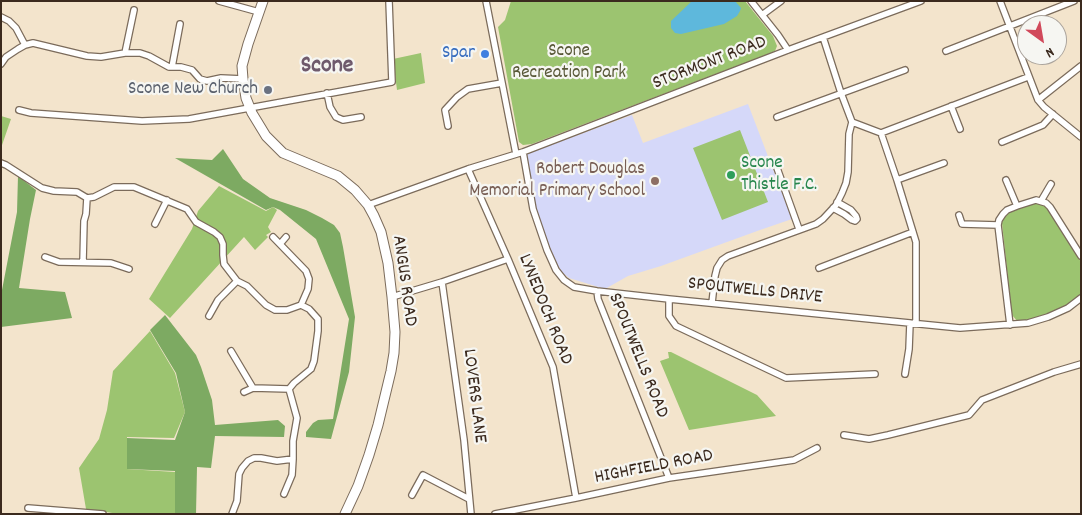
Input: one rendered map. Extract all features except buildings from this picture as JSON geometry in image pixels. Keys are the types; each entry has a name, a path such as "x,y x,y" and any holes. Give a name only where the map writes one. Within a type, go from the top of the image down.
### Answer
{"main road":[{"path":"242,79 242,66 263,1"},
{"name":"ANGUS ROAD","path":"242,79 250,108 263,132 276,147 290,157 338,176 355,190 368,205 381,232 392,297 395,332 394,354 378,425 364,470 345,514"}],"street":[{"path":"219,1 259,12"},
{"path":"19,110 31,113 142,121 189,119 392,82 389,1"},
{"name":"SPOUTWELLS ROAD","path":"486,1 502,83 533,209 547,250 556,270 564,280 574,287 597,291 598,299 669,478"},
{"path":"751,1 788,50"},
{"path":"762,15 781,1"},
{"name":"STORMONT ROAD","path":"368,205 468,169 520,153 921,1"},
{"path":"1000,1 1038,100 1044,107 1079,133"},
{"path":"946,51 1077,2"},
{"path":"125,53 134,10"},
{"path":"1,17 9,21 16,28 25,45"},
{"path":"172,67 180,24"},
{"path":"712,303 715,276 722,260 728,256 816,224 835,205 844,188 848,172 849,134 852,122 823,37"},
{"path":"1,64 6,57 25,45 33,43 87,56 140,53 172,67 192,70 200,79 207,81 221,78 242,79"},
{"path":"1038,100 1081,66"},
{"path":"778,117 906,70"},
{"path":"852,122 881,133 1028,77"},
{"path":"448,126 444,110 457,97 468,89 502,83"},
{"path":"327,93 330,108 336,117 343,120 361,117"},
{"path":"951,106 960,130"},
{"path":"1002,142 1043,126 1053,114"},
{"path":"881,133 916,242 913,323 905,374"},
{"path":"1,163 42,188 54,191 76,192 87,198 94,197 114,187 134,187 188,209 196,222 220,237 223,244 224,264 237,281 247,286 266,305 275,310 287,310 301,305 309,309 318,319 314,361 311,369 289,389"},
{"path":"897,180 944,163"},
{"path":"777,168 799,229"},
{"name":"LYNEDOCH ROAD","path":"468,169 553,367 576,498"},
{"path":"1006,180 1017,206"},
{"path":"1041,201 1051,184"},
{"path":"82,262 87,198"},
{"path":"155,224 167,200"},
{"path":"1010,325 998,225 999,220 1007,210 1036,200 1046,203 1081,256"},
{"path":"959,215 962,224 998,225"},
{"path":"819,268 913,232"},
{"path":"273,237 306,271 308,289 301,305"},
{"path":"280,244 286,238"},
{"path":"45,257 59,262 111,263 130,269"},
{"path":"392,297 508,259"},
{"path":"838,261 840,268"},
{"path":"209,316 218,300 237,281"},
{"name":"LOVERS LANE","path":"442,282 471,514"},
{"name":"SPOUTWELLS DRIVE","path":"597,291 960,328 1028,323 1048,318 1068,308 1081,298"},
{"path":"669,299 669,316 676,326 786,378 876,374"},
{"path":"231,351 253,388"},
{"path":"844,435 869,438 888,436 969,415 982,400 1054,372 1081,364"},
{"path":"244,392 253,388 289,389"},
{"path":"284,494 292,476 293,441 297,418 289,389"},
{"name":"HIGHFIELD ROAD","path":"495,514 669,478 794,460 817,448"},
{"path":"232,514 237,501 239,474 248,461 254,458 277,461 293,459"},
{"path":"412,495 423,475 470,499"},
{"path":"28,508 104,514"}],"shaded area":[{"name":"Robert Douglas Memorial Primary School","path":"748,104 792,219 628,276 605,289 569,278 562,272 555,261 536,209 527,154 632,115 643,143"}],"green space":[{"name":"Scone Recreation Park","path":"511,1 745,1 773,36 777,46 775,51 771,53 532,144 523,145 519,142 498,27 505,20"},
{"path":"421,53 425,83 397,90 393,59"},
{"path":"1,116 11,119 1,148"},
{"name":"Scone Thistle F.C.","path":"740,130 768,202 722,220 693,148"},
{"path":"223,149 243,179 270,198 306,210 322,218 334,225 340,233 355,317 349,372 331,439 306,437 306,432 318,420 333,419 349,319 316,239 280,210 273,207 266,210 175,158 212,160"},
{"path":"18,176 36,190 19,288 65,292 72,318 1,327 1,291 17,212"},
{"path":"219,186 266,211 273,207 277,210 268,227 271,232 266,235 268,237 255,250 244,237 170,318 149,299 192,229 198,211"},
{"path":"1041,203 1046,207 1081,262 1081,295 1061,309 1018,322 1012,315 1002,223 1006,214 1012,210"},
{"path":"165,315 196,355 212,400 215,425 278,420 285,426 284,437 215,436 211,468 197,467 196,514 175,514 175,471 127,469 127,438 175,440 185,412 176,373 150,330"},
{"path":"150,331 175,373 185,412 174,438 127,437 127,469 175,472 175,514 119,514 86,509 79,468 99,439 107,410 113,371"},
{"path":"668,352 757,395 776,416 689,430 660,361 669,358"}],"water":[{"path":"692,1 735,1 741,8 737,16 724,24 681,34 675,33 671,28 671,21"}],"place":[{"name":"Spar","path":"485,54"},
{"name":"Scone New Church","path":"268,90"},
{"name":"Scone Thistle F.C.","path":"731,175"},
{"name":"Robert Douglas Memorial Primary School","path":"655,181"}],"district":[{"name":"Scone","path":"327,68"}]}
